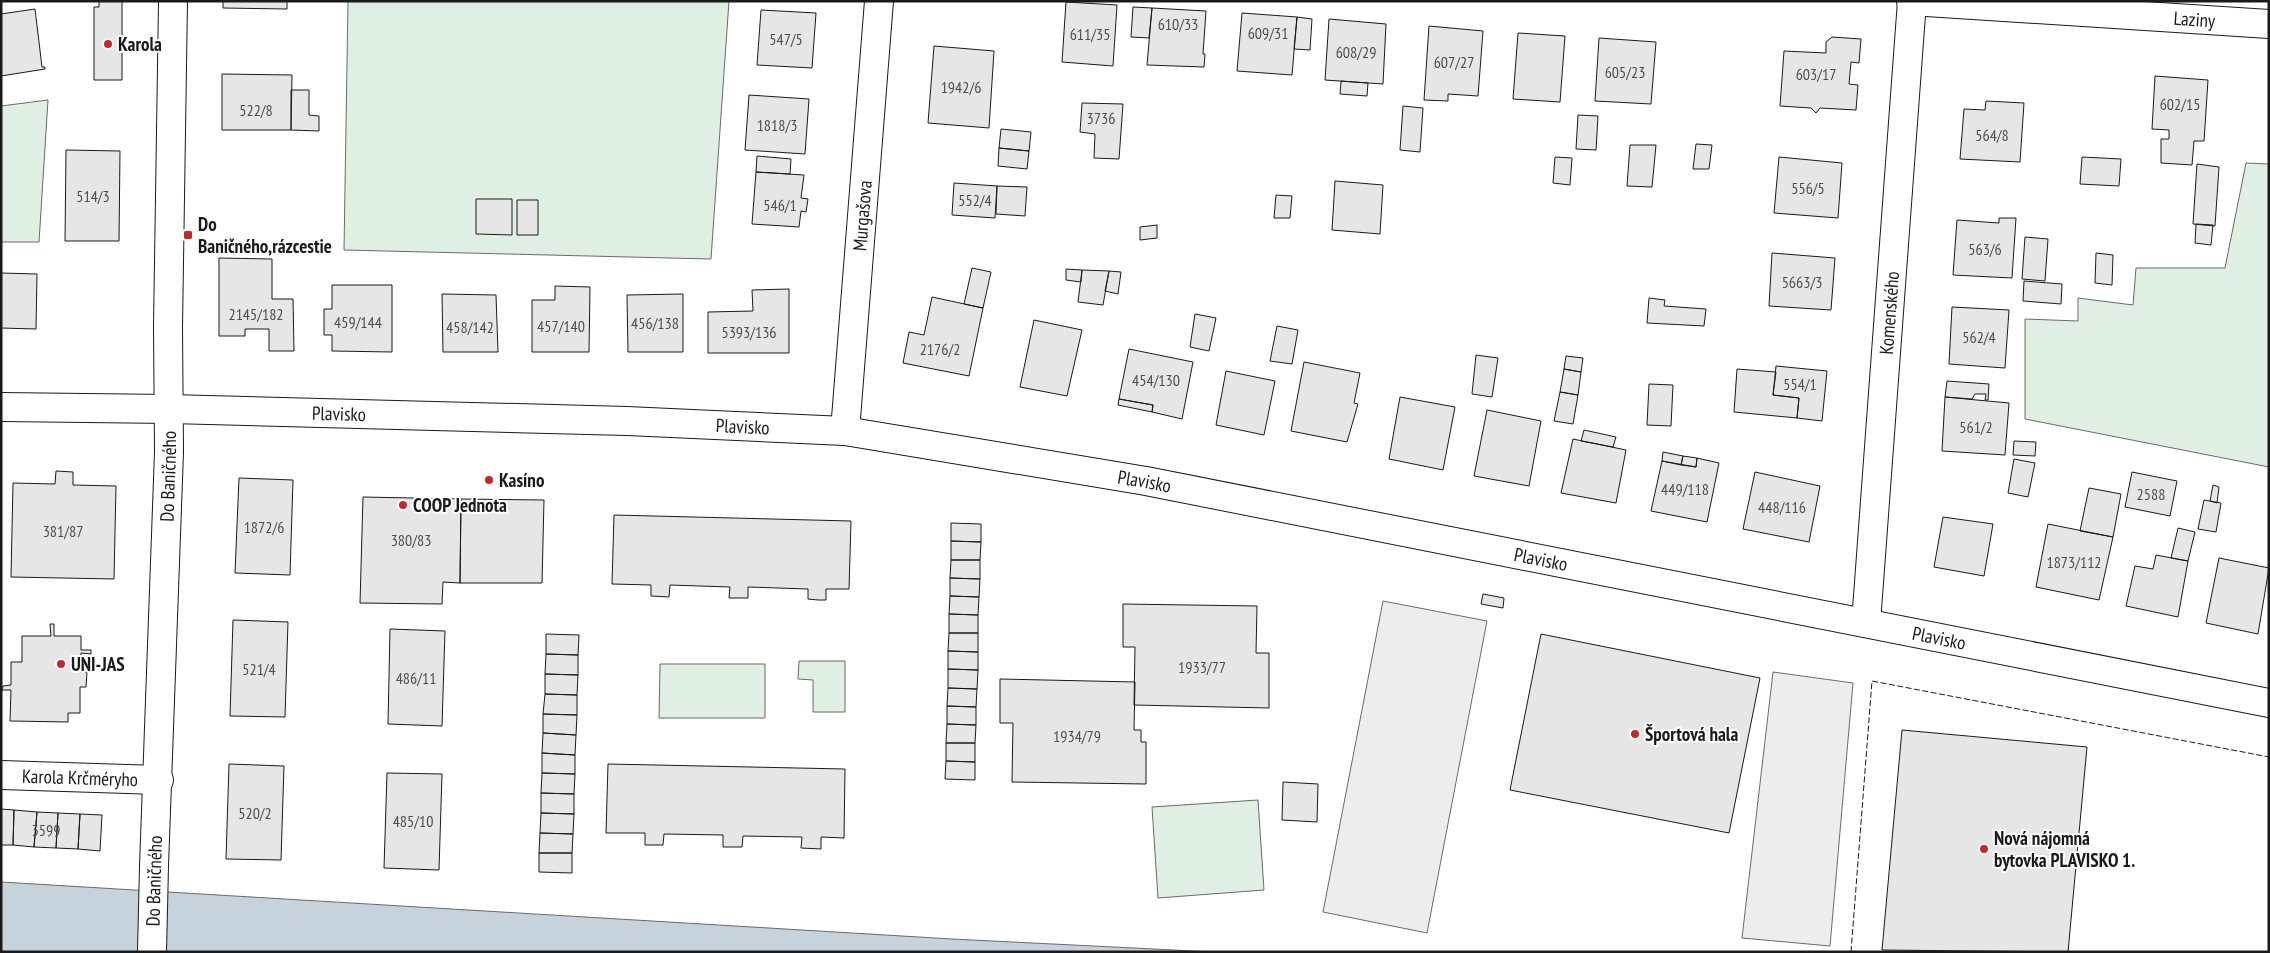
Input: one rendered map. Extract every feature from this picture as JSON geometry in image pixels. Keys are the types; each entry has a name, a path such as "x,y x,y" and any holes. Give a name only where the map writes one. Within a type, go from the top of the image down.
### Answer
{"street":[{"name":"Do Baničného","path":"152,952 170,409 168,327 173,1"},
{"name":"Murgašova","path":"845,430 879,1"},
{"name":"Laziny","path":"1912,1 2269,24"},
{"name":"Komenského","path":"1866,623 1912,1"},
{"name":"Plavisko","path":"1,407 170,409 627,421 845,430 1146,481 2269,703"},
{"name":"Karola Krčméryho","path":"1,775 159,780"}],"green space":[{"path":"348,1 729,1 711,259 344,250"},
{"path":"48,100 39,242 1,242 1,106"},
{"path":"2246,163 2269,164 2269,467 2025,419 2025,319 2078,321 2078,298 2133,305 2136,268 2225,268"},
{"path":"799,661 845,661 845,712 813,712 813,680 798,679"},
{"path":"660,664 765,664 765,718 659,718"},
{"path":"1258,800 1264,890 1158,898 1152,807"}],"shaded area":[{"path":"1383,601 1487,621 1427,933 1323,912"},
{"path":"1773,672 1853,683 1830,946 1742,938"},
{"path":"1,882 952,939 1214,952 1,952"}],"building":[{"name":"Karola","path":"99,1 122,1 122,80 94,80 94,7 99,7"},
{"path":"223,1 287,1 287,9 223,8"},
{"path":"1066,2 1117,5 1113,66 1062,62"},
{"path":"1133,7 1152,8 1149,38 1131,37"},
{"path":"1152,8 1206,11 1204,67 1147,65"},
{"path":"35,9 42,67 45,67 45,69 1,76 1,14"},
{"path":"761,10 816,13 812,68 757,65"},
{"path":"1242,13 1297,17 1292,75 1237,71"},
{"path":"1297,17 1312,19 1310,50 1294,49"},
{"path":"1329,19 1386,24 1383,84 1325,80"},
{"path":"1429,26 1483,31 1478,96 1448,94 1448,101 1424,100"},
{"path":"1518,33 1565,36 1560,102 1513,99"},
{"path":"1832,37 1861,39 1859,63 1851,62 1849,84 1858,85 1856,110 1820,108 1816,113 1811,108 1780,106 1784,51 1826,53 1826,42"},
{"path":"1599,38 1656,42 1651,104 1595,101"},
{"path":"934,46 994,51 989,128 928,123"},
{"path":"222,74 292,75 291,130 222,130"},
{"path":"2155,76 2208,80 2204,141 2194,141 2192,165 2161,163 2161,139 2169,139 2169,130 2152,129"},
{"path":"1341,81 1368,83 1367,96 1340,94"},
{"path":"291,90 309,90 309,115 319,116 319,131 291,130"},
{"path":"749,95 809,99 805,154 745,150"},
{"path":"1986,101 2024,103 2020,162 1960,159 1964,109 1985,110"},
{"path":"1082,103 1123,104 1119,159 1094,158 1095,134 1080,132"},
{"path":"1403,106 1423,108 1420,152 1400,150"},
{"path":"1578,115 1598,116 1596,150 1576,149"},
{"path":"1001,129 1031,132 1029,151 999,148"},
{"path":"1696,144 1712,145 1709,169 1693,169"},
{"path":"1630,145 1656,145 1652,187 1627,186"},
{"path":"999,148 1029,151 1027,169 998,166"},
{"path":"66,150 120,151 119,241 65,241"},
{"path":"757,156 791,159 790,174 756,172"},
{"path":"1555,157 1572,158 1570,185 1553,183"},
{"path":"1779,157 1842,163 1838,218 1774,213"},
{"path":"2082,157 2121,159 2119,186 2080,184"},
{"path":"2197,164 2219,167 2215,226 2193,224"},
{"path":"756,172 804,175 801,198 808,199 806,212 801,211 799,227 752,224"},
{"path":"1335,181 1383,185 1380,234 1332,230"},
{"path":"954,183 997,186 995,218 952,215"},
{"path":"997,186 1027,187 1025,216 996,214"},
{"path":"1276,195 1292,196 1290,218 1274,218"},
{"path":"476,199 512,199 512,235 476,234"},
{"path":"517,200 538,200 538,235 517,235"},
{"path":"1999,218 2016,218 2012,278 1953,275 1957,220 1999,223"},
{"path":"2196,224 2213,225 2211,245 2195,243"},
{"path":"1157,225 1157,238 1140,240 1140,227"},
{"path":"2025,237 2048,239 2045,281 2022,279"},
{"path":"1772,253 1835,258 1831,310 1769,306"},
{"path":"2096,253 2113,255 2112,285 2095,283"},
{"path":"219,258 272,259 272,299 293,299 294,351 269,351 269,329 245,329 245,336 219,336"},
{"path":"972,268 991,272 983,308 964,304"},
{"path":"1066,269 1082,270 1081,282 1066,280"},
{"path":"1082,270 1109,271 1103,305 1078,302"},
{"path":"1109,271 1121,272 1118,294 1105,291"},
{"path":"1,273 37,274 36,329 1,328"},
{"path":"2024,281 2062,284 2061,304 2023,301"},
{"path":"332,285 392,285 392,352 332,351 332,335 324,335 324,309 332,309"},
{"path":"555,286 590,287 589,352 532,352 532,300 555,300"},
{"path":"789,289 789,353 708,353 708,312 753,311 752,290"},
{"path":"442,294 496,295 498,352 443,352"},
{"path":"683,294 683,352 628,352 627,295"},
{"path":"932,297 983,308 969,376 903,363 909,332 924,335"},
{"path":"1649,298 1665,300 1664,306 1706,309 1704,326 1647,323"},
{"path":"1952,307 2009,310 2005,368 1949,364"},
{"path":"1195,314 1216,318 1209,351 1190,347"},
{"path":"1034,320 1082,330 1067,396 1020,387"},
{"path":"1277,326 1298,330 1292,364 1270,361"},
{"path":"1129,349 1193,362 1182,419 1152,412 1153,405 1119,399"},
{"path":"1476,355 1498,358 1492,397 1472,394"},
{"path":"1566,356 1583,358 1581,372 1564,369"},
{"path":"1304,362 1360,373 1354,403 1358,404 1347,442 1291,431"},
{"path":"1776,366 1827,371 1822,421 1797,418 1799,398 1773,395"},
{"path":"1564,369 1581,372 1578,395 1560,392"},
{"path":"1737,369 1776,372 1773,395 1799,398 1797,418 1734,412"},
{"path":"1226,371 1275,381 1264,435 1216,425"},
{"path":"1947,381 1989,384 1988,400 1985,400 1986,394 1975,394 1972,399 1945,397"},
{"path":"1649,384 1673,385 1671,426 1647,425"},
{"path":"1560,392 1578,395 1573,424 1554,421"},
{"path":"1400,397 1455,407 1443,470 1389,459"},
{"path":"1945,397 2009,403 2005,455 1942,451"},
{"path":"1119,399 1153,405 1152,412 1118,405"},
{"path":"1487,410 1541,421 1529,486 1474,476"},
{"path":"1584,430 1616,437 1613,447 1581,441"},
{"path":"1573,439 1626,450 1616,503 1561,493"},
{"path":"2014,441 2036,442 2035,456 2013,455"},
{"path":"1663,452 1683,456 1681,465 1662,461"},
{"path":"1683,456 1697,458 1696,467 1681,465"},
{"path":"1697,458 1719,463 1707,522 1651,511 1662,461 1696,467"},
{"path":"2014,459 2035,463 2028,497 2008,493"},
{"path":"56,471 73,472 73,485 116,486 114,579 11,577 13,483 55,484"},
{"path":"1755,472 1820,486 1809,542 1743,529"},
{"path":"2132,472 2177,481 2170,516 2125,507"},
{"path":"239,478 293,480 290,575 235,573"},
{"path":"2213,485 2219,487 2217,503 2210,501"},
{"path":"2089,488 2121,494 2113,537 2080,531"},
{"path":"363,497 461,499 460,583 443,582 442,604 360,603"},
{"path":"461,499 544,500 542,583 460,583"},
{"path":"2204,500 2221,503 2216,532 2198,529"},
{"path":"614,515 851,521 849,589 826,589 826,600 818,600 808,599 808,589 748,587 748,598 729,598 730,587 670,585 669,597 651,596 651,585 612,584"},
{"path":"1943,517 1993,524 1984,576 1934,567"},
{"path":"951,523 981,524 981,542 951,541"},
{"path":"2048,524 2113,537 2099,600 2036,587"},
{"path":"2178,528 2195,532 2188,561 2171,558"},
{"path":"951,541 981,542 980,560 951,560"},
{"path":"2156,555 2188,561 2178,617 2126,606 2135,566 2153,569"},
{"path":"2219,558 2269,568 2258,634 2206,623"},
{"path":"951,560 980,560 980,579 950,578"},
{"path":"950,578 980,579 979,597 950,596"},
{"path":"1483,594 1504,598 1503,608 1481,604"},
{"path":"950,596 979,597 978,615 949,614"},
{"path":"1123,604 1257,606 1256,653 1269,653 1269,708 1134,705 1135,647 1123,647"},
{"path":"949,614 978,615 978,633 949,633"},
{"path":"233,620 288,622 285,717 230,716"},
{"path":"50,624 54,624 54,636 81,636 81,650 91,650 91,654 81,653 80,672 87,672 86,687 80,687 80,713 68,713 68,722 10,721 11,690 2,690 3,686 11,685 11,662 22,662 22,636 51,636"},
{"path":"390,629 445,631 442,726 388,724"},
{"path":"949,633 978,633 978,652 948,651"},
{"path":"546,634 579,635 578,655 546,654"},
{"name":"Športová hala","path":"1541,634 1760,678 1729,833 1510,790"},
{"path":"948,651 978,652 978,670 948,669"},
{"path":"546,654 578,655 578,675 545,674"},
{"path":"948,669 978,670 977,689 948,688"},
{"path":"545,674 578,675 577,695 545,694"},
{"path":"1000,679 1135,682 1134,730 1141,730 1141,742 1146,742 1146,784 1012,782 1013,723 1000,723"},
{"path":"948,688 977,689 976,707 947,706"},
{"path":"545,694 577,695 577,715 543,714"},
{"path":"947,706 976,707 976,725 947,724"},
{"path":"543,714 577,715 576,735 543,733"},
{"path":"947,724 976,725 975,743 946,743"},
{"name":"Nová nájomná bytovka PLAVISKO 1.","path":"1902,730 2087,747 2068,952 1882,950"},
{"path":"543,733 576,735 575,755 542,753"},
{"path":"946,743 975,743 975,762 946,761"},
{"path":"542,753 575,755 575,774 542,773"},
{"path":"946,761 975,762 975,780 945,779"},
{"path":"229,764 284,766 281,860 226,859"},
{"path":"608,764 845,769 844,838 821,837 821,849 801,848 802,837 743,836 742,847 723,847 723,835 664,834 663,845 645,845 645,833 606,833"},
{"path":"387,773 442,774 439,870 384,868"},
{"path":"542,773 575,774 574,794 541,793"},
{"path":"1283,782 1318,784 1317,822 1282,820"},
{"path":"541,793 574,794 574,814 541,813"},
{"path":"1,809 14,810 13,845 1,845"},
{"path":"14,810 37,812 34,847 13,845"},
{"path":"37,812 58,813 56,848 34,847"},
{"path":"58,813 80,814 78,849 56,848"},
{"path":"541,813 574,814 573,834 540,833"},
{"path":"80,814 102,815 100,851 78,849"},
{"path":"540,833 573,834 572,853 539,853"},
{"path":"539,853 572,853 572,873 539,872"}],"fence":[{"path":"1851,952 1872,681 2269,757"}],"place":[{"name":"Karola","path":"108,44"},
{"name":"Do Baničného,rázcestie","path":"188,235"},
{"name":"Kasíno","path":"489,480"},
{"name":"COOP Jednota","path":"403,505"},
{"name":"UNI-JAS","path":"61,664"},
{"name":"Športová hala","path":"1635,734"},
{"name":"Nová nájomná bytovka PLAVISKO 1.","path":"1984,849"}]}
